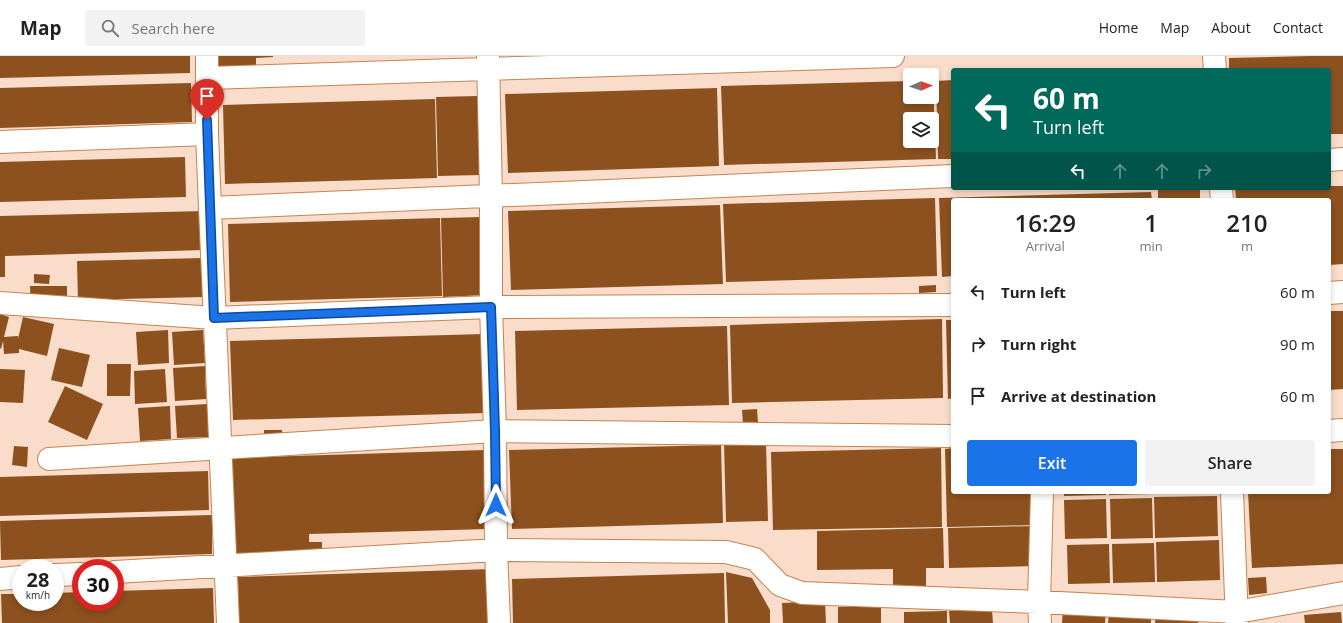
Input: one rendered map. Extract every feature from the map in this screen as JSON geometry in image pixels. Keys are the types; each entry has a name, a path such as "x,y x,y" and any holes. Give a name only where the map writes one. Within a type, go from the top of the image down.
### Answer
{"street":[{"path":"208,56 207,78 210,208 228,623"},
{"path":"207,78 488,63 893,56"},
{"path":"1214,56 1215,68"},
{"path":"488,63 491,196 491,307 499,623"},
{"path":"0,142 208,134"},
{"path":"1331,160 1343,159"},
{"path":"210,208 951,176"},
{"path":"1331,293 1343,292"},
{"path":"0,303 214,318 491,307 951,305"},
{"path":"1331,431 1343,430"},
{"path":"49,459 495,431 951,436"},
{"path":"1040,612 1042,494"},
{"path":"1232,494 1237,617"},
{"path":"124,571 496,550 726,552 755,559 780,585 802,593 1040,612 1237,617 1343,594"},
{"path":"0,579 12,578"}],"building":[{"path":"0,56 190,56 190,73 0,78"},
{"path":"218,56 273,57 256,58 256,79 218,79"},
{"path":"1343,56 1343,134 1331,134 1331,68 1229,68 1229,58"},
{"path":"951,80 951,159 938,159 939,112 937,112 937,104 939,104 939,81"},
{"path":"903,81 903,104 934,104 934,112 903,112 903,148 936,148 936,159 724,165 721,86"},
{"path":"191,83 192,122 0,128 0,88"},
{"path":"717,88 719,166 508,173 505,94"},
{"path":"478,96 480,175 438,176 436,97"},
{"path":"435,99 437,178 225,184 223,105"},
{"path":"185,157 186,197 0,202 0,162"},
{"path":"1331,186 1343,186 1343,264 1331,265 1331,198 1236,198 1235,190 1331,190"},
{"path":"1158,190 1200,190 1200,198 1158,198"},
{"path":"1151,192 1152,198 951,198 951,276 942,277 939,198"},
{"path":"935,198 937,276 726,282 723,204"},
{"path":"720,205 723,284 511,290 508,211"},
{"path":"204,211 204,250 5,256 5,277 0,277 0,216"},
{"path":"483,217 485,295 443,297 441,218"},
{"path":"440,218 442,296 230,302 228,224"},
{"path":"203,258 204,297 78,300 77,261"},
{"path":"34,274 50,275 49,284 34,283"},
{"path":"936,285 936,292 919,293 919,286"},
{"path":"30,286 67,286 67,314 31,314"},
{"path":"1331,311 1343,311 1343,389 1331,390"},
{"path":"0,314 9,317 4,337 18,336 18,339 23,317 54,324 47,356 19,349 19,353 4,354 3,341 1,349 0,348"},
{"path":"942,319 943,398 732,403 730,325"},
{"path":"946,320 951,320 951,398 948,399"},
{"path":"727,326 729,405 517,410 515,331"},
{"path":"168,330 169,363 138,365 136,332"},
{"path":"203,330 205,363 174,365 172,332"},
{"path":"485,334 487,413 233,420 230,341"},
{"path":"59,348 90,355 82,387 51,380"},
{"path":"107,364 131,364 130,396 107,396"},
{"path":"205,366 206,399 175,401 173,368"},
{"path":"0,369 25,370 23,403 0,402"},
{"path":"165,369 167,402 135,404 134,371"},
{"path":"65,386 103,404 87,440 48,422"},
{"path":"207,404 209,437 177,438 175,406"},
{"path":"170,406 171,439 140,441 138,408"},
{"path":"757,409 758,423 743,424 742,410"},
{"path":"264,430 282,430 282,442 264,442"},
{"path":"766,442 768,521 726,522 724,443"},
{"path":"721,445 723,523 512,529 509,450"},
{"path":"14,446 28,447 27,467 12,465"},
{"path":"941,448 942,527 773,530 771,452"},
{"path":"951,448 951,494 1032,494 1033,525 947,527 945,449"},
{"path":"1331,449 1343,449 1343,564 1252,568 1248,494 1331,494"},
{"path":"486,450 488,529 309,534 309,542 322,542 322,563 236,564 236,536 234,536 231,458"},
{"path":"208,471 209,510 0,516 0,477"},
{"path":"1064,494 1106,494 1106,495 1064,496"},
{"path":"1109,494 1151,494 1109,495"},
{"path":"1217,496 1218,536 1155,538 1154,497"},
{"path":"1152,498 1153,538 1111,539 1110,499"},
{"path":"1106,499 1107,538 1065,539 1064,500"},
{"path":"212,515 212,554 1,560 0,521"},
{"path":"1033,526 1034,566 949,568 948,528"},
{"path":"943,528 944,568 926,568 926,587 893,588 893,569 817,570 817,531"},
{"path":"1219,540 1220,580 1157,582 1156,542"},
{"path":"1154,543 1155,582 1113,583 1112,544"},
{"path":"1109,544 1110,583 1068,584 1067,545"},
{"path":"492,569 494,623 239,623 238,577"},
{"path":"726,572 752,578 770,610 770,623 728,623"},
{"path":"724,573 725,623 513,623 512,579"},
{"path":"1266,577 1267,593 1249,595 1248,578"},
{"path":"213,588 214,623 2,623 1,594 12,594 12,611 64,611 64,593 72,592 72,611 124,611 124,591"},
{"path":"825,601 826,623 783,623 782,603"},
{"path":"881,605 881,623 838,623 838,607"},
{"path":"1063,608 1106,611 1105,623 1062,623"},
{"path":"992,610 993,623 950,623 949,611"},
{"path":"947,611 947,623 904,623 904,612"},
{"path":"1341,612 1342,623 1305,623 1304,615"},
{"path":"1109,614 1151,617 1151,623 1108,623"},
{"path":"1156,615 1198,618 1198,623 1155,623"}],"route":[{"path":"207,120 214,318 491,307 496,505"}]}
